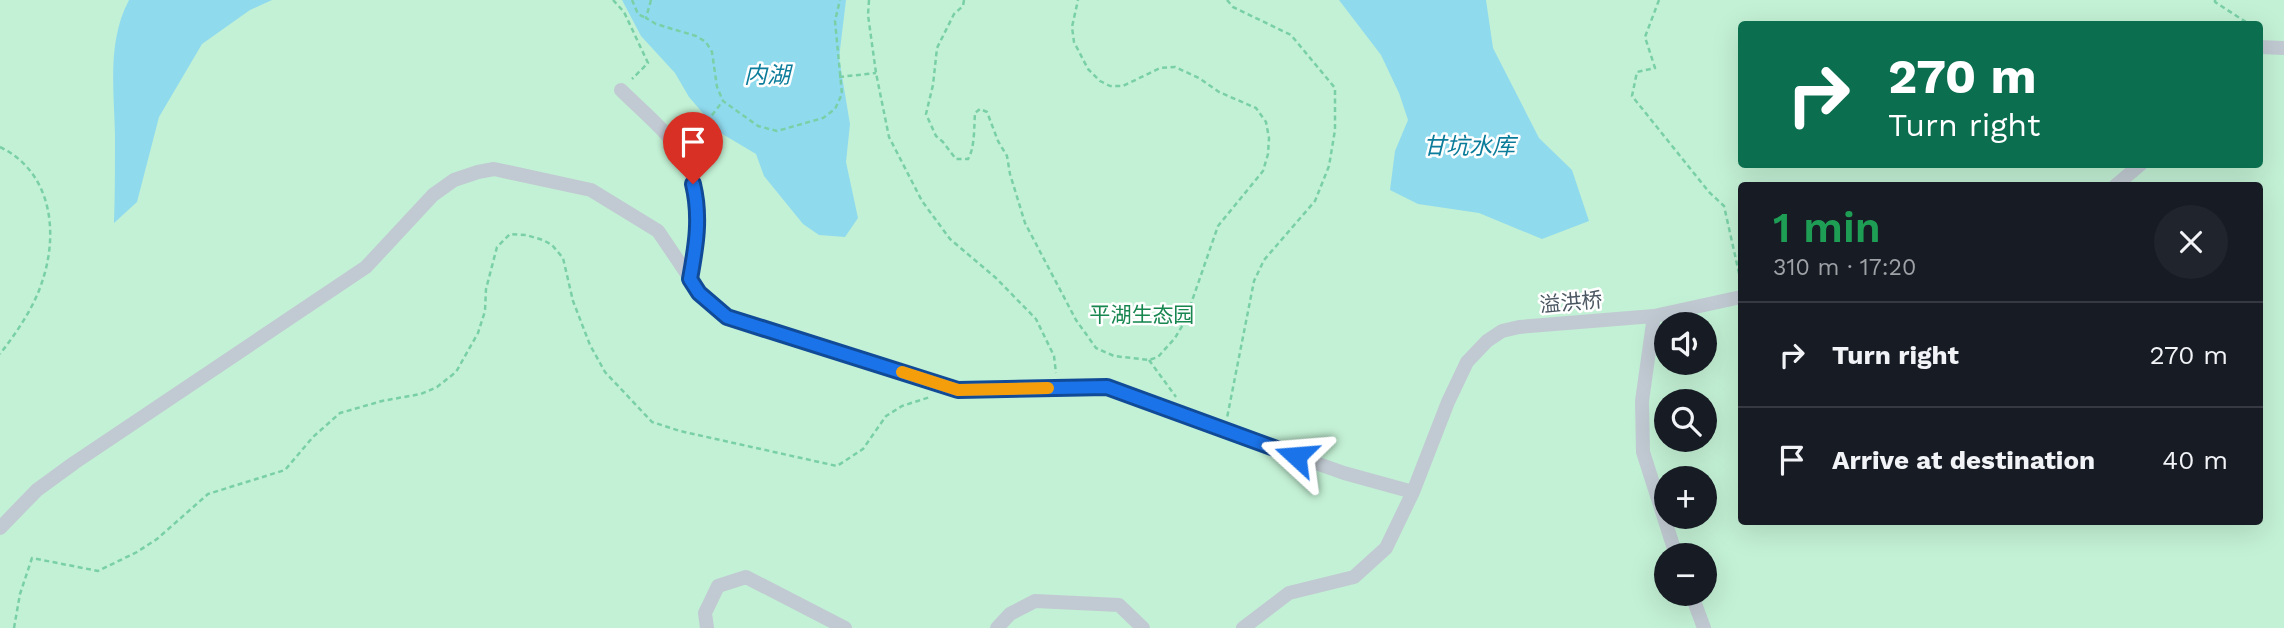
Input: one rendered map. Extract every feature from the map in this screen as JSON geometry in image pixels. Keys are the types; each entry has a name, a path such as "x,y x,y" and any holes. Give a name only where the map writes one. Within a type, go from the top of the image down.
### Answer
{"street":[{"path":"2263,47 2284,48"},
{"path":"621,90 668,137 689,166 697,201 698,238 690,279"},
{"path":"2120,182 2136,168"},
{"path":"0,528 37,490 74,463 366,267 433,195 454,180 494,169 591,190 658,231 699,293 727,317 958,390 1107,387 1344,473 1413,492"},
{"name":"溢洪桥","path":"1672,312 1738,298"},
{"path":"1654,316 1643,401 1643,452 1672,543"},
{"name":"溢洪桥","path":"1243,628 1289,593 1354,577 1386,548 1413,492 1448,402 1467,362 1487,341 1502,331 1519,327 1654,316"},
{"path":"707,628 705,613 718,586 746,577 845,628"},
{"path":"997,628 1010,614 1035,601 1119,606 1143,628"},
{"path":"1696,606 1704,628"}],"path":[{"path":"613,0 624,12 648,63 621,90"},
{"path":"632,0 638,13 656,24 696,36 706,42 712,52 717,87 723,101 758,127 777,131 822,118 835,109 842,94 835,21 840,0"},
{"path":"646,18 651,0"},
{"path":"869,0 868,15 876,74 889,137 922,201 950,239 996,278 1036,319 1054,356 1058,388"},
{"path":"964,0 937,48 933,85 926,114 936,136 956,159 968,159 974,150 972,128 975,113 980,109 987,112 1007,156 1025,223 1076,320 1096,348 1114,356 1149,360 1158,357 1175,338 1185,321 1218,226 1263,171 1269,138 1266,122 1256,108 1219,92 1199,78 1175,67 1160,68 1123,86 1110,86 1100,81 1087,69 1074,42 1072,27 1078,0"},
{"path":"1225,431 1254,281 1264,260 1315,201 1329,166 1335,130 1335,88 1291,35 1233,7 1227,0"},
{"path":"1659,0 1645,37 1655,68 1637,72 1632,96 1709,192 1724,206 1738,271"},
{"path":"2215,0 2244,21"},
{"path":"839,77 876,74"},
{"path":"681,155 723,101"},
{"path":"0,147 31,170 45,194 49,215 50,253 43,281 30,309 0,354"},
{"path":"14,628 20,594 32,558 98,571 157,539 208,494 285,470 313,437 340,414 382,401 421,394 437,387 456,372 478,332 485,311 486,289 497,247 510,234 543,240 552,245 563,258 573,301 590,345 605,372 652,422 680,431 837,466 863,449 886,416 930,397 945,396 958,390"},
{"path":"1149,360 1170,386 1188,418"}],"green space":[{"name":"平湖生态园","path":"0,0 2284,0 2284,628 0,628"}],"water":[{"path":"129,0 272,0 250,10 202,44 159,117 137,202 114,223 113,66 117,32"},
{"name":"内湖","path":"622,0 846,0 839,58 850,124 846,162 858,218 845,237 819,235 803,224 764,176 756,154 719,132 689,97 675,73 641,36"},
{"name":"甘坑水库","path":"1339,0 1486,0 1493,48 1539,138 1572,170 1589,221 1542,239 1479,213 1418,204 1390,190 1395,151 1408,120 1381,55"}],"slow traffic":[{"path":"902,372 958,390 1048,388"}],"route":[{"path":"693,184 697,201 698,238 690,279 699,293 727,317 958,390 1107,387 1296,456"}]}
